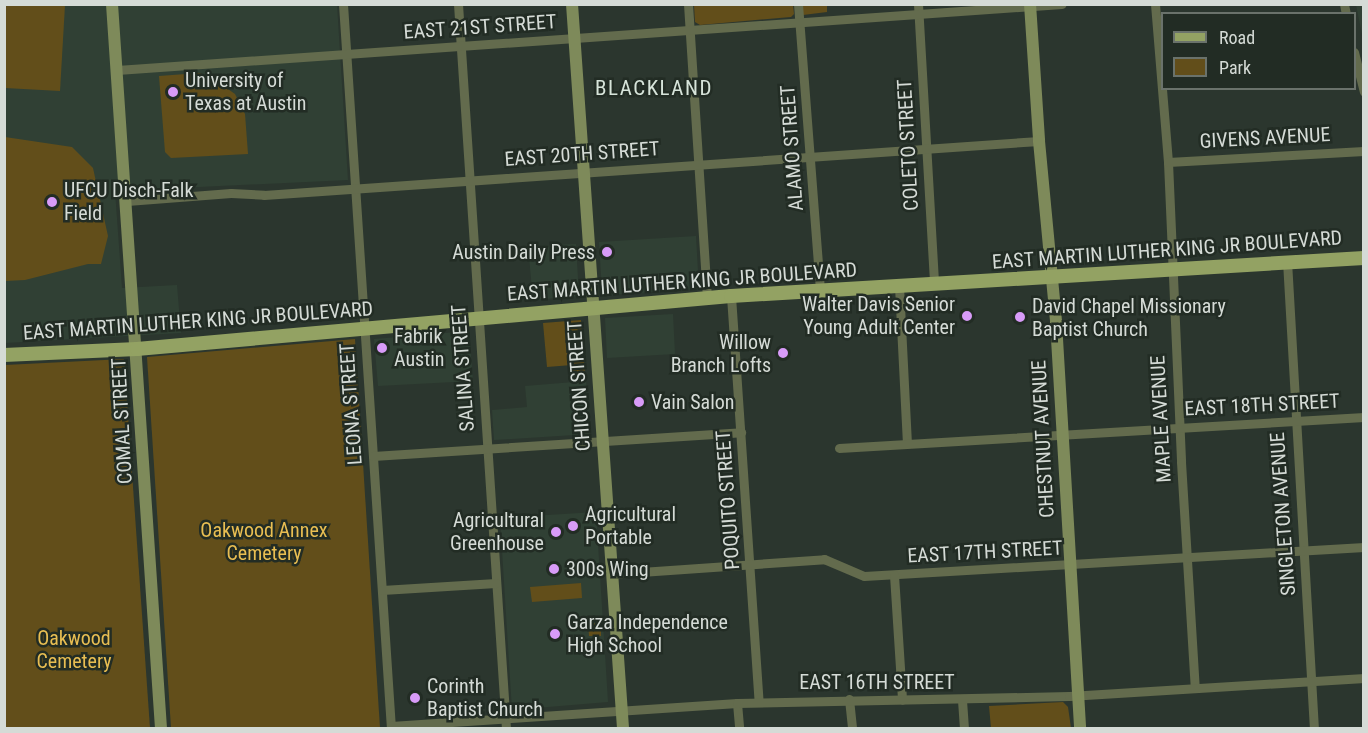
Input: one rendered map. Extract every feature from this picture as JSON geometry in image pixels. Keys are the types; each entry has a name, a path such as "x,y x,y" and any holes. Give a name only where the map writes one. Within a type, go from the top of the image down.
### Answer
{"main road":[{"name":"EAST MARTIN LUTHER KING JR BOULEVARD","path":"4,355 137,349 731,296 1364,258"}],"street":[{"name":"COMAL STREET","path":"112,4 137,349 160,729"},
{"name":"LEONA STREET","path":"343,4 391,727"},
{"name":"SALINA STREET","path":"458,4 506,724"},
{"name":"CHICON STREET","path":"572,4 623,729"},
{"path":"688,4 707,298"},
{"name":"ALAMO STREET","path":"798,4 820,290"},
{"name":"EAST 21ST STREET","path":"117,70 801,23 918,9 1062,4"},
{"name":"MAPLE AVENUE","path":"1155,4 1161,77"},
{"name":"CHESTNUT AVENUE","path":"1030,6 1063,433 1080,729"},
{"name":"COLETO STREET","path":"918,9 934,284"},
{"path":"1356,60 1364,92"},
{"name":"MAPLE AVENUE","path":"1162,90 1168,162 1179,428 1195,688"},
{"name":"EAST 20TH STREET","path":"127,201 231,193 264,195 1039,141"},
{"name":"GIVENS AVENUE","path":"1168,162 1364,151"},
{"name":"SINGLETON AVENUE","path":"1287,261 1314,729"},
{"path":"899,286 908,443"},
{"name":"POQUITO STREET","path":"731,296 759,702"},
{"name":"EAST 18TH STREET","path":"839,448 1364,417"},
{"path":"373,456 741,432"},
{"name":"EAST 17TH STREET","path":"612,574 824,559 864,576 1364,547"},
{"path":"894,574 902,700"},
{"path":"382,590 496,583"},
{"name":"EAST 16TH STREET","path":"391,727 506,724 622,711 737,703 849,699 962,700 1364,678"},
{"path":"849,699 852,729"},
{"path":"962,700 964,729"},
{"path":"737,703 739,729"}],"shaded area":[{"name":"University of Texas at Austin","path":"5,5 337,5 348,180 115,191 122,288 177,285 181,333 5,343"},
{"path":"1356,5 1363,5 1363,39"},
{"path":"696,236 699,289 608,295 607,291 602,291 599,242"},
{"path":"576,244 579,296 533,300 528,246"},
{"path":"673,314 675,354 607,358 605,318"},
{"path":"469,331 473,381 378,386 374,339"},
{"path":"586,381 590,434 494,440 492,410 527,407 525,386"},
{"name":"Garza Independence High School","path":"596,512 608,702 512,710 500,518"}],"green space":[{"path":"4,5 65,5 60,91 5,88"},
{"path":"694,5 793,5 794,14 791,17 700,25 695,22"},
{"path":"803,5 827,5 827,12 803,15"},
{"path":"199,73 211,77 235,94 245,114 248,154 171,158 165,152 159,76"},
{"name":"UFCU Disch-Falk Field","path":"5,137 72,147 93,168 108,236 101,264 88,264 25,280 5,281"},
{"path":"581,320 585,374 573,375 572,365 547,367 543,323"},
{"name":"Oakwood Annex Cemetery","path":"355,339 380,728 171,728 147,357"},
{"name":"Oakwood Cemetery","path":"124,359 150,728 5,728 5,365"},
{"path":"581,583 582,598 532,602 530,587"},
{"path":"588,622 594,623 601,629 601,636 589,636"},
{"path":"1063,702 1068,707 1071,728 991,728 989,706"}],"place":[{"name":"University of Texas at Austin","path":"173,92"},
{"name":"UFCU Disch-Falk Field","path":"52,202"},
{"name":"Austin Daily Press","path":"607,252"},
{"name":"Walter Davis Senior Young Adult Center","path":"967,316"},
{"name":"David Chapel Missionary Baptist Church","path":"1020,317"},
{"name":"Fabrik Austin","path":"382,348"},
{"name":"Willow Branch Lofts","path":"783,353"},
{"name":"Vain Salon","path":"639,402"},
{"name":"Agricultural Portable","path":"573,526"},
{"name":"Agricultural Greenhouse","path":"556,532"},
{"name":"300s Wing","path":"554,569"},
{"name":"Garza Independence High School","path":"555,634"},
{"name":"Corinth Baptist Church","path":"415,698"}],"district":[{"name":"BLACKLAND","path":"654,88"}]}
